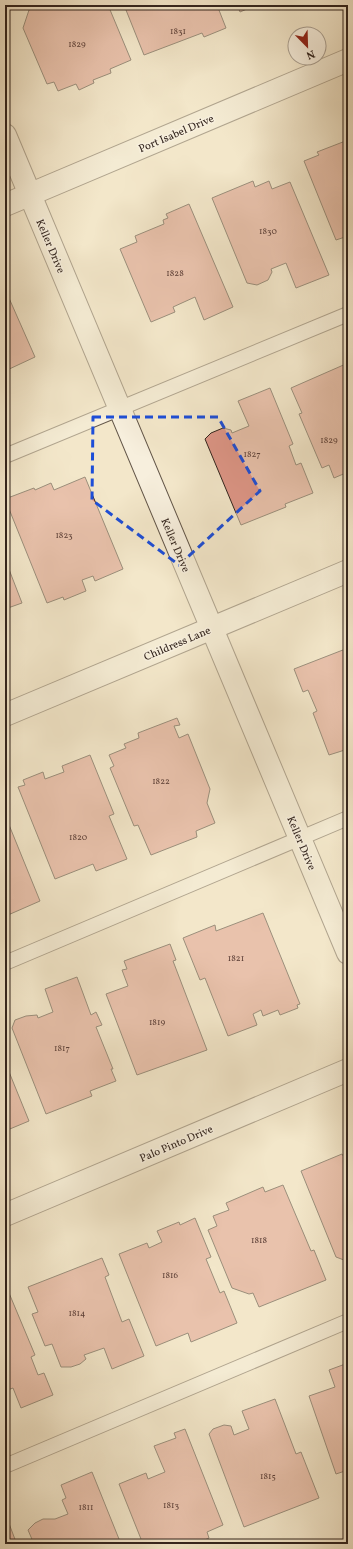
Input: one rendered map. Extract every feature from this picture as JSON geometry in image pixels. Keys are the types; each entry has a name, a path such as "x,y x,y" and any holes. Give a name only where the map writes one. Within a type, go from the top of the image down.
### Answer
{"street":[{"name":"Port Isabel Drive","path":"5,205 348,60"},
{"name":"Keller Drive","path":"5,136 348,954"},
{"name":"Childress Lane","path":"5,715 348,571"},
{"name":"Palo Pinto Drive","path":"5,1215 348,1070"}],"lane":[{"path":"5,456 348,314"},
{"path":"5,963 348,818"},
{"path":"5,1466 348,1321"}],"highlighted area":[{"path":"93,417 218,417 260,491 179,565 92,500"}],"building":[{"path":"32,5 108,5 131,60 110,69 111,73 93,80 94,83 79,90 76,84 58,91 54,82 47,84 23,28 29,10 34,8"},
{"path":"124,5 202,5 203,7 207,5 217,5 226,28 204,37 202,33 144,55"},
{"path":"237,5 256,5 240,12"},
{"path":"348,140 348,236 336,240 304,161 319,155 317,152"},
{"path":"253,181 255,187 269,181 272,189 290,182 329,275 296,288 286,263 271,269 272,272 268,280 257,285 247,283 212,198"},
{"path":"189,204 233,307 204,320 195,297 173,307 175,312 151,322 120,249 137,242 135,236 164,224 163,220 168,218 166,214"},
{"path":"5,289 35,357 5,371"},
{"path":"348,363 348,472 334,478 329,465 322,468 299,414 302,413 291,388"},
{"path":"270,388 293,444 289,446 296,465 301,463 313,493 285,504 286,507 241,525 205,439 211,433 223,428 231,430 232,433 249,426 238,401"},
{"path":"85,477 123,569 95,581 93,576 82,580 86,591 64,600 63,597 47,603 5,499 34,488 35,490 51,483 54,490"},
{"path":"5,559 22,603 5,609"},
{"path":"348,648 348,749 329,755 313,713 317,711 308,690 303,692 294,669"},
{"path":"177,718 180,725 174,726 179,738 188,734 210,789 207,803 215,823 196,831 197,837 151,855 138,825 134,826 110,768 114,766 109,755 126,748 124,744 139,738 138,733"},
{"path":"90,755 114,814 109,816 127,859 96,871 93,864 55,879 18,787 25,785 23,780 43,772 45,779 64,772 62,766"},
{"path":"5,815 40,901 8,915 5,908"},
{"path":"263,913 300,1004 297,1005 298,1008 280,1015 278,1010 263,1016 261,1010 253,1014 257,1025 228,1036 205,978 200,980 183,938 215,925 216,931"},
{"path":"170,944 176,960 173,961 207,1050 137,1075 106,994 128,986 122,970 127,969 124,961"},
{"path":"77,977 91,1015 96,1012 102,1025 96,1027 113,1069 111,1069 116,1081 90,1091 92,1096 46,1114 12,1028 15,1020 26,1016 37,1015 38,1018 53,1012 45,989"},
{"path":"5,1062 29,1121 5,1131"},
{"path":"342,1154 345,1159 348,1157 348,1258 344,1260 336,1257 301,1171"},
{"path":"283,1185 311,1251 314,1250 326,1280 259,1307 253,1293 249,1294 232,1288 208,1230 217,1226 213,1216 229,1210 226,1203 263,1187 265,1192"},
{"path":"195,1218 211,1257 206,1259 220,1293 224,1291 237,1323 191,1342 188,1333 156,1346 119,1254 147,1243 149,1248 162,1242 157,1231 179,1222 180,1225"},
{"path":"102,1258 109,1275 105,1277 122,1322 129,1319 144,1356 112,1369 104,1348 84,1355 86,1359 80,1364 71,1367 61,1367 52,1344 45,1346 32,1314 38,1312 28,1287"},
{"path":"9,1293 35,1355 31,1357 38,1375 44,1373 53,1395 21,1408 13,1388 5,1391 5,1294"},
{"path":"348,1363 348,1470 336,1474 309,1396 335,1387 329,1370"},
{"path":"275,1399 296,1454 301,1452 319,1498 244,1527 209,1434 213,1429 224,1425 231,1426 234,1435 249,1429 242,1411"},
{"path":"185,1429 223,1525 207,1532 209,1538 196,1544 143,1544 119,1484 146,1473 148,1479 165,1472 154,1446 176,1438 174,1433"},
{"path":"92,1472 121,1544 34,1544 28,1530 35,1523 43,1519 55,1519 68,1514 62,1500 66,1498 61,1485"},
{"path":"5,1513 16,1542 11,1544 5,1544"}]}
